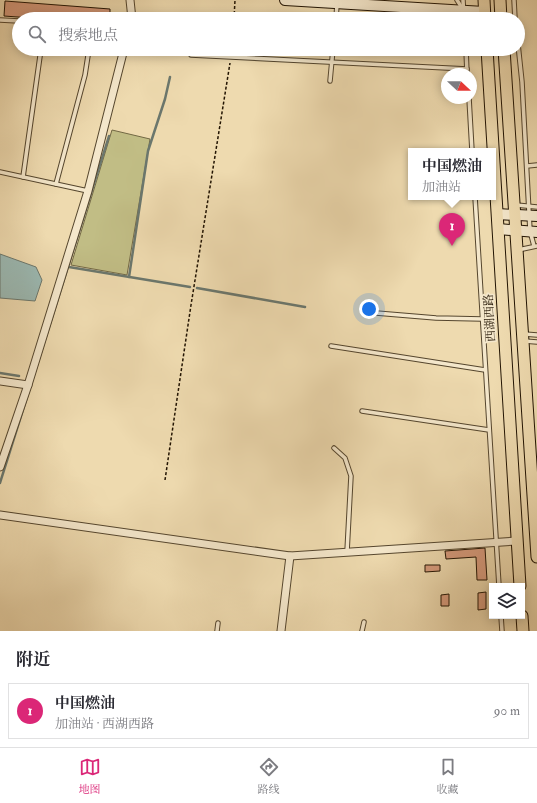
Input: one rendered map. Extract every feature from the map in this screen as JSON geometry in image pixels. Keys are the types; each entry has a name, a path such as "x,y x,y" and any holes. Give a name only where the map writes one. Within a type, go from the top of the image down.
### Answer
{"main road":[{"path":"484,0 484,12"},
{"path":"500,0 501,12"},
{"name":"西湖西路","path":"487,56 493,148"},
{"path":"504,56 537,557"},
{"name":"西湖西路","path":"496,198 520,583"},
{"path":"522,619 523,631"}],"street":[{"path":"130,0 131,12"},
{"path":"285,0 337,3 432,12"},
{"path":"0,467 28,385 88,191 122,56"},
{"path":"497,214 515,210 532,213"},
{"path":"498,229 534,231"},
{"path":"0,381 28,385"},
{"path":"0,515 290,556 516,541"},
{"path":"281,631 290,556"}],"lane":[{"path":"457,0 463,12"},
{"path":"463,0 464,12"},
{"path":"514,0 515,12"},
{"path":"336,12 337,3"},
{"path":"0,20 12,21"},
{"path":"23,177 40,56"},
{"path":"56,184 86,75 88,56"},
{"path":"191,56 448,68"},
{"path":"330,81 332,56"},
{"path":"466,56 467,68"},
{"path":"517,251 535,246 527,166 519,56"},
{"path":"469,104 472,148"},
{"path":"527,166 537,166"},
{"path":"0,172 88,191"},
{"path":"475,200 499,583"},
{"path":"532,213 537,206"},
{"path":"376,313 436,318 482,319"},
{"path":"523,337 537,334"},
{"path":"523,337 537,342"},
{"path":"331,346 485,370"},
{"path":"362,411 489,430"},
{"path":"334,448 345,458 351,476 347,552"},
{"path":"501,619 502,631"},
{"path":"362,631 364,622"},
{"path":"217,631 218,623"}],"path":[{"path":"234,12 235,0"},
{"path":"165,480 191,305 229,75 230,57"}],"shaded area":[{"path":"112,130 150,139 127,275 71,265"}],"water":[{"path":"0,254 36,267 42,280 35,301 0,298"}],"building":[{"path":"5,1 110,9 110,12 12,12 12,17 4,16"},
{"path":"485,548 487,580 477,580 476,557 446,559 445,551"},
{"path":"425,565 440,565 440,571 425,572"},
{"path":"486,592 486,609 478,610 478,593"},
{"path":"449,594 449,606 441,606 441,595"}],"waterway":[{"path":"129,277 148,151 165,99 170,77"},
{"path":"0,483 109,136"},
{"path":"69,267 190,287"},
{"path":"197,288 305,307"},
{"path":"0,373 19,376"}],"place":[{"name":"中国燃油","path":"452,246"}]}
